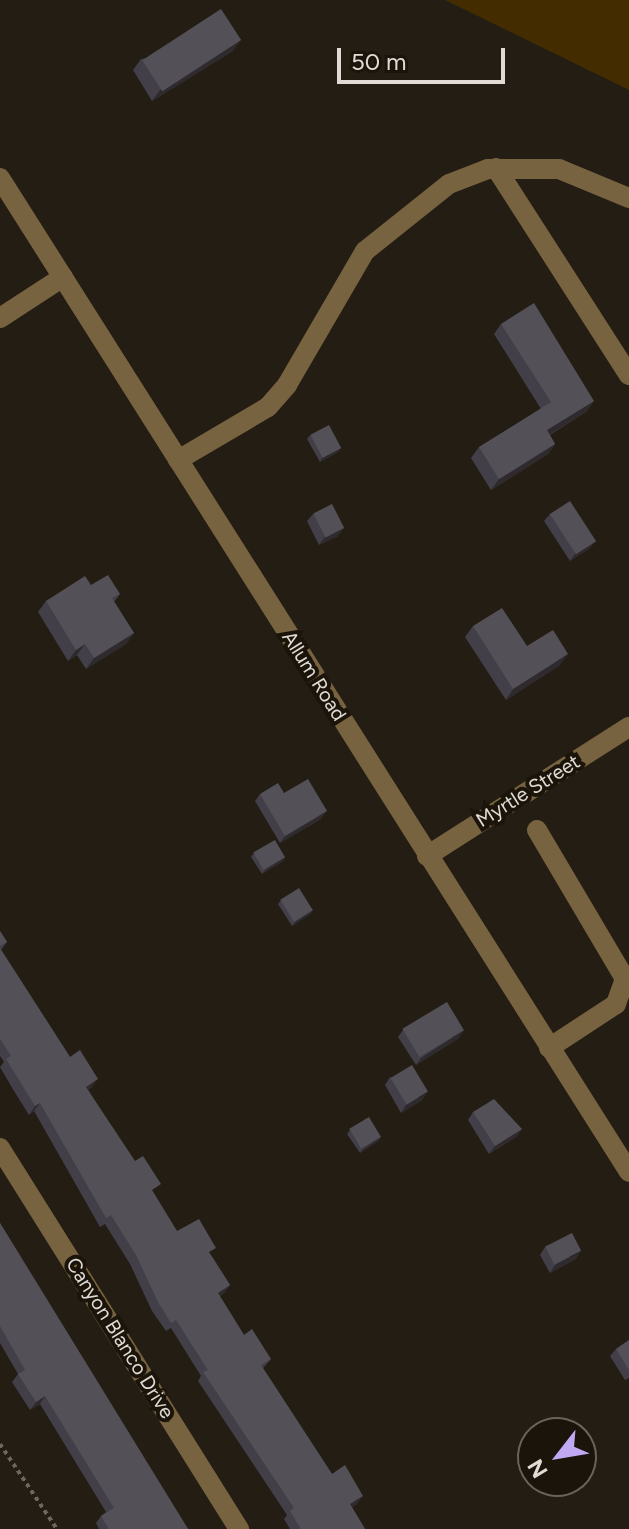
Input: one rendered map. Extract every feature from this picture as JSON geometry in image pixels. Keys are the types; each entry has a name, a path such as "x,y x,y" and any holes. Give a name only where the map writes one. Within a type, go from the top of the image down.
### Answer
{"street":[{"path":"496,168 629,375"},
{"path":"178,460 268,407 287,385 370,244 449,184 496,168 559,169 629,198"},
{"name":"Allum Road","path":"0,178 629,1172"},
{"path":"0,318 63,277"},
{"name":"Myrtle Street","path":"427,856 629,727"},
{"path":"537,830 625,979 616,1004 549,1048"},
{"name":"Canyon Blanco Drive","path":"0,1148 239,1529"}],"path":[{"path":"0,1444 57,1529"}],"shaded area":[{"path":"445,0 629,0 629,90"}],"building":[{"path":"221,9 241,40 162,91 142,60"},
{"path":"534,303 594,401 547,430 555,444 499,479 479,447 551,402 501,324"},
{"path":"329,425 341,448 323,458 310,435"},
{"path":"570,501 596,541 576,554 550,514"},
{"path":"332,504 344,528 326,538 313,514"},
{"path":"108,575 120,594 112,598 134,633 94,658 85,644 76,650 46,601 85,576 91,585"},
{"path":"502,608 527,646 553,630 568,654 513,689 473,626"},
{"path":"308,779 327,811 285,836 260,794 278,783 284,793"},
{"path":"275,840 285,857 263,870 253,852"},
{"path":"299,888 313,910 294,922 280,900"},
{"path":"0,931 7,942 0,946"},
{"path":"0,948 70,1057 80,1050 98,1079 86,1087 135,1161 143,1156 161,1184 152,1190 177,1231 199,1219 216,1248 209,1252 230,1285 218,1293 244,1335 252,1329 271,1359 261,1365 332,1474 345,1465 363,1496 350,1504 365,1529 301,1529 290,1511 294,1508 203,1372 208,1370 176,1320 171,1323 136,1255 111,1215 106,1218 40,1103 35,1106 6,1059 11,1056 0,1039"},
{"path":"447,1002 464,1030 419,1057 402,1029"},
{"path":"412,1065 428,1092 407,1104 391,1078"},
{"path":"494,1099 522,1129 495,1146 473,1112"},
{"path":"369,1117 381,1137 361,1149 349,1129"},
{"path":"0,1223 188,1529 109,1529 101,1516 114,1508 45,1396 36,1402 18,1374 25,1370 0,1326"},
{"path":"572,1233 581,1251 554,1264 545,1247"},
{"path":"629,1340 629,1370 616,1349"}]}
